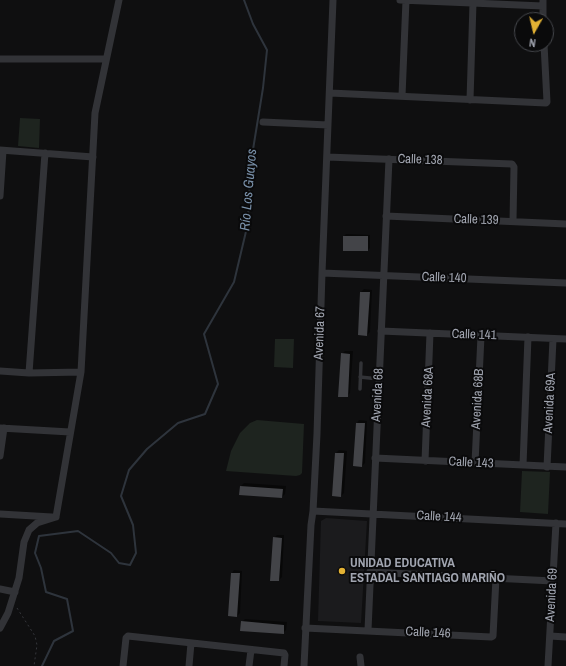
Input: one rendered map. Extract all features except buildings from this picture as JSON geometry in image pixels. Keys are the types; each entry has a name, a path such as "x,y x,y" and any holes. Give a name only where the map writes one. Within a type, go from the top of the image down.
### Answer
{"street":[{"path":"56,518 81,372 95,113 119,0"},
{"name":"Avenida 67","path":"304,666 311,525 313,512 333,0"},
{"path":"400,0 473,3 543,3"},
{"path":"402,96 406,0"},
{"path":"470,100 473,3"},
{"path":"330,93 546,103 544,52"},
{"path":"0,59 106,59"},
{"path":"263,122 328,125"},
{"path":"0,196 2,150 93,157"},
{"path":"29,372 45,154"},
{"name":"Calle 138","path":"327,157 512,164 514,167 513,222"},
{"name":"Avenida 68","path":"368,630 389,159"},
{"name":"Calle 139","path":"386,216 566,224"},
{"name":"Calle 140","path":"322,273 566,283"},
{"name":"Calle 141","path":"381,331 566,339"},
{"name":"Avenida 68A","path":"425,461 430,333"},
{"name":"Avenida 68B","path":"475,463 481,336"},
{"path":"523,465 528,338"},
{"name":"Avenida 69A","path":"547,466 553,339"},
{"path":"0,371 81,372"},
{"path":"0,456 2,428 70,432"},
{"name":"Calle 143","path":"375,458 566,467"},
{"name":"Calle 144","path":"313,512 566,524"},
{"path":"0,514 56,518"},
{"path":"0,628 8,613 15,592 19,578 24,542 29,530 37,523 56,518"},
{"name":"Avenida 69","path":"548,666 556,523"},
{"path":"370,572 553,581"},
{"name":"Calle 146","path":"305,628 491,637 493,636 496,578"},
{"path":"0,589 15,592"},
{"path":"123,666 126,638 128,636 284,653 284,666"},
{"path":"550,636 566,637"},
{"path":"189,666 191,643"},
{"path":"249,666 251,650"},
{"path":"360,657 361,666"}],"lane":[{"path":"360,389 361,363"},
{"path":"360,377 379,379"}],"path":[{"path":"12,601 35,636 37,645 34,666"}],"shaded area":[{"path":"20,118 40,119 39,148 18,146"},
{"path":"275,339 294,339 293,368 274,367"},
{"path":"257,420 304,424 302,473 300,475 296,476 226,471 231,451 240,433 250,423"},
{"path":"522,471 550,472 548,514 520,512"},
{"name":"UNIDAD EDUCATIVA ESTADAL SANTIAGO MARIÑO","path":"326,518 367,521 361,623 318,621 321,521"}],"waterway":[{"name":"Río Los Guayos","path":"42,666 54,641 73,631 67,599 46,592 41,568 35,553 39,536 78,531 111,553 119,563 130,565 136,553 133,525 121,496 129,470 147,449 178,423 205,414 218,384 204,334 234,282 248,223 250,168 263,88 267,50 253,24 244,0"}],"place":[{"name":"UNIDAD EDUCATIVA ESTADAL SANTIAGO MARIÑO","path":"342,571"}]}
